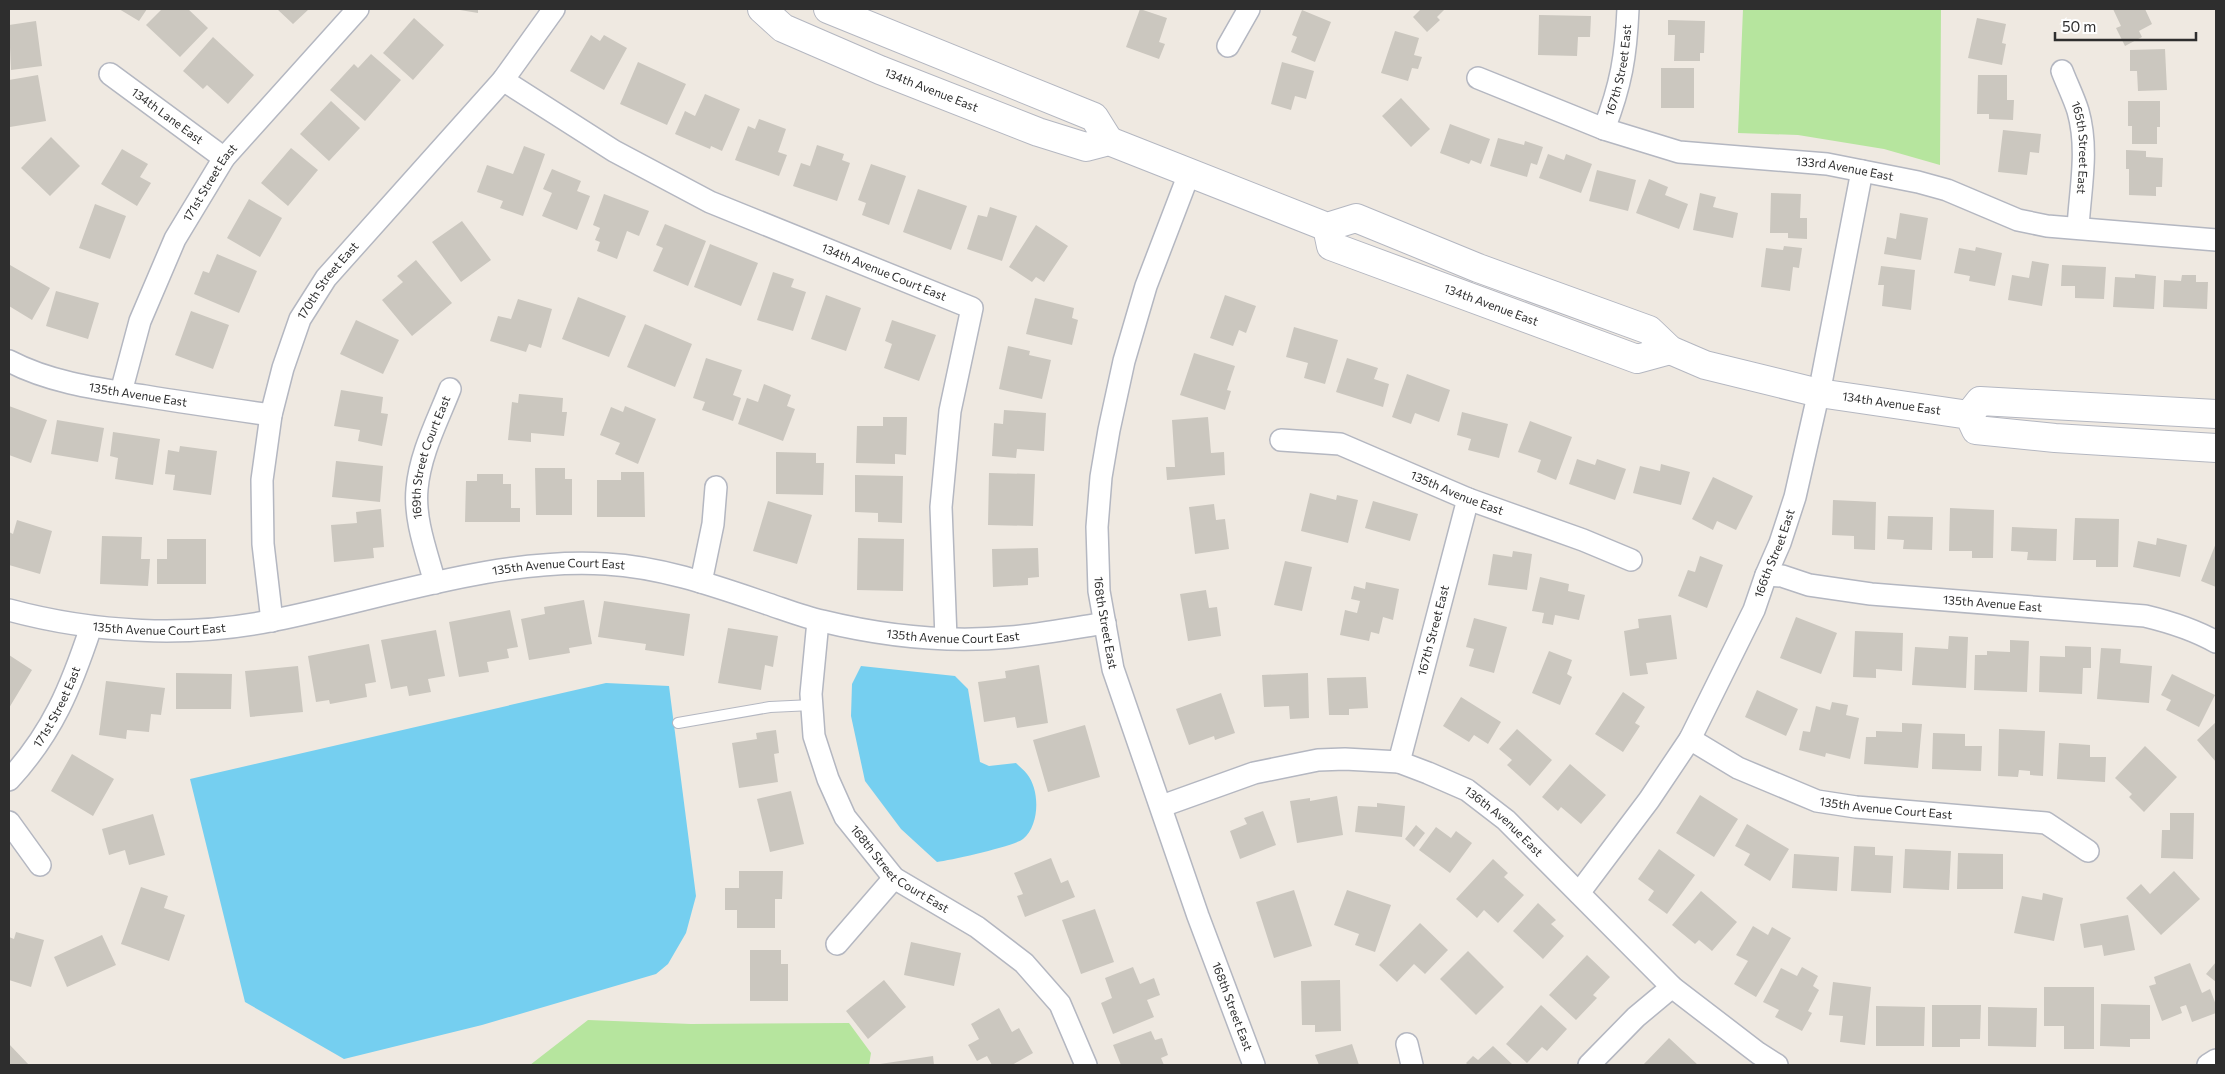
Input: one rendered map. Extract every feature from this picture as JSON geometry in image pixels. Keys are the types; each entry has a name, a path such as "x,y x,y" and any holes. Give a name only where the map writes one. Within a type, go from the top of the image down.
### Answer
{"street":[{"name":"171st Street East","path":"121,392 140,321 175,238 224,158 358,9"},
{"name":"170th Street East","path":"272,621 263,544 262,489 271,415 283,368 300,319 326,278 503,80 554,9"},
{"name":"134th Avenue East","path":"762,9 783,28 880,70 1038,132 1098,144 1190,171 1327,226 1356,218 1478,268 1650,330 1670,350 1706,365 1819,393 2055,438 2216,448"},
{"path":"828,9 1094,117 1098,144"},
{"path":"1228,46 1248,9"},
{"name":"167th Street East","path":"1604,129 1617,94 1621,76 1628,9"},
{"name":"165th Street East","path":"2062,71 2078,110 2083,141 2084,168 2078,228"},
{"name":"134th Lane East","path":"110,74 224,158"},
{"name":"133rd Avenue East","path":"1478,78 1604,129 1679,152 1827,164 1918,182 1947,190 2018,220 2047,226 2216,240"},
{"name":"134th Avenue Court East","path":"503,80 614,151 710,202 972,308 950,411 941,507 946,638"},
{"name":"168th Street East","path":"1190,171 1146,286 1124,361 1109,430 1101,477 1097,527 1099,591 1113,669 1162,806 1198,916 1254,1065"},
{"name":"166th Street East","path":"1579,893 1648,800 1690,739 1746,631 1766,575 1780,543 1795,497 1819,393 1862,171"},
{"name":"135th Avenue East","path":"9,361 27,371 54,380 271,415"},
{"name":"169th Street Court East","path":"435,583 419,521 416,490 421,462 450,390"},
{"path":"1973,422 1980,401 2216,414"},
{"name":"135th Avenue East","path":"1281,440 1312,440 1340,444 1468,499 1583,540 1631,560"},
{"path":"701,582 713,524 716,487"},
{"name":"167th Street East","path":"1399,762 1468,499"},
{"name":"135th Avenue Court East","path":"9,610 91,627 186,631 272,621 435,583 533,565 606,564 664,572 701,582 818,621 889,636 946,638 1010,637 1105,624"},
{"name":"135th Avenue East","path":"1766,575 1782,576 1809,586 1871,594 2145,616 2171,622 2199,632 2216,642"},
{"name":"168th Street Court East","path":"818,621 811,694 814,736 828,779 845,817 894,878 977,927 1024,963 1060,1004 1086,1065"},
{"name":"171st Street East","path":"9,780 51,726 73,679 91,627"},
{"name":"135th Avenue Court East","path":"1690,739 1738,768 1817,801 1856,808 2046,823 2088,851"},
{"name":"136th Avenue East","path":"1162,806 1254,773 1285,765 1318,760 1399,762 1467,790 1506,820 1672,987 1758,1053 1777,1065"},
{"path":"9,822 40,865"},
{"path":"837,944 894,878"},
{"path":"1589,1065 1636,1017 1672,987"},
{"path":"1407,1044 1412,1065"},
{"path":"2208,1065 2216,1060"}],"lane":[{"path":"678,723 770,707 812,705"}],"green space":[{"path":"1743,9 1941,9 1940,165 1884,149 1798,135 1738,133"},
{"path":"588,1020 691,1024 849,1023 871,1053 869,1065 530,1065"}],"water":[{"path":"861,666 955,676 968,689 980,762 989,766 1016,763 1027,774 1034,789 1036,798 1035,816 1029,833 1023,839 996,849 937,862 901,829 865,781 851,716 852,684"},
{"path":"606,683 669,686 696,896 686,933 668,964 656,974 482,1025 344,1059 245,1002 190,779"}],"building":[{"path":"119,9 147,9 139,21"},
{"path":"162,9 188,9 208,28 180,57 146,25"},
{"path":"277,9 309,9 293,24"},
{"path":"454,9 478,9 478,13"},
{"path":"1140,9 1167,18 1159,42 1165,44 1159,59 1126,47"},
{"path":"1421,9 1445,9 1437,17 1440,20 1427,32 1413,17"},
{"path":"2113,9 2145,9 2152,24 2139,31 2142,37 2125,46 2116,28 2121,26"},
{"path":"1302,10 1331,22 1315,62 1291,52 1297,37 1292,35"},
{"path":"1539,15 1591,16 1590,37 1578,37 1577,56 1538,55"},
{"path":"414,18 444,45 413,80 383,53"},
{"path":"1977,18 2006,24 2002,43 2006,44 2002,65 1968,58"},
{"path":"1668,20 1705,21 1704,53 1700,53 1700,61 1674,61 1675,35 1668,35"},
{"path":"36,21 42,66 11,70 9,25"},
{"path":"1395,31 1419,38 1414,55 1422,57 1418,69 1412,68 1408,81 1381,73"},
{"path":"591,35 600,41 604,35 627,48 604,90 570,71"},
{"path":"213,37 254,75 228,104 207,85 203,89 183,71"},
{"path":"2165,49 2167,90 2138,91 2137,71 2130,71 2130,50"},
{"path":"371,54 401,80 365,121 330,90 354,64 358,68"},
{"path":"638,62 686,84 667,125 620,104"},
{"path":"1282,62 1314,71 1306,99 1295,96 1291,110 1271,104"},
{"path":"1661,68 1694,68 1694,108 1661,108"},
{"path":"38,75 46,121 10,127 9,80"},
{"path":"1978,75 2007,75 2007,100 2014,100 2013,120 1989,119 1989,114 1977,114"},
{"path":"705,94 740,109 722,151 711,146 710,149 675,134 685,111 695,116"},
{"path":"1401,98 1430,129 1411,147 1382,116"},
{"path":"331,101 360,128 329,161 300,134"},
{"path":"2128,101 2160,101 2160,127 2157,127 2157,144 2132,144 2132,126 2128,126"},
{"path":"759,119 786,129 778,152 787,155 779,176 735,160 748,126 755,129"},
{"path":"1450,124 1490,139 1481,164 1471,160 1469,164 1440,153"},
{"path":"2003,130 2041,134 2039,153 2030,152 2027,175 1998,172"},
{"path":"51,137 80,166 50,196 21,168"},
{"path":"1498,138 1524,145 1525,141 1543,147 1537,165 1531,163 1527,177 1490,166"},
{"path":"817,145 844,154 842,160 850,163 837,201 793,186 801,163 810,166"},
{"path":"524,146 545,154 523,216 500,208 503,201 477,192 487,165 513,174"},
{"path":"291,148 318,170 288,206 261,183"},
{"path":"122,149 148,164 140,177 151,183 137,206 101,184"},
{"path":"2126,150 2146,151 2146,157 2163,158 2162,187 2156,187 2156,196 2129,195 2129,169 2126,169"},
{"path":"1548,154 1564,160 1566,154 1592,164 1581,193 1539,178"},
{"path":"871,164 906,176 889,225 862,215 866,203 858,200"},
{"path":"552,169 581,181 577,191 590,196 577,230 542,216 552,193 543,189"},
{"path":"1597,170 1636,180 1628,211 1589,201"},
{"path":"1649,179 1668,187 1665,195 1688,204 1679,229 1636,213"},
{"path":"918,189 967,206 951,250 903,232"},
{"path":"1700,193 1716,197 1713,207 1738,213 1733,238 1693,230"},
{"path":"1771,193 1801,194 1800,218 1807,218 1807,239 1788,238 1788,233 1770,233"},
{"path":"604,194 649,211 639,236 627,231 617,259 597,251 600,242 595,240 600,228 593,225"},
{"path":"249,199 282,218 260,257 227,238"},
{"path":"95,204 126,216 110,259 79,248"},
{"path":"990,207 1017,216 1002,261 967,249 978,215 987,217"},
{"path":"1900,213 1928,218 1921,260 1884,254 1887,237 1896,239"},
{"path":"462,221 491,260 461,282 432,242"},
{"path":"665,224 706,241 688,286 653,271 663,248 656,245"},
{"path":"1036,225 1068,246 1044,282 1036,277 1032,282 1009,267"},
{"path":"710,244 758,263 741,306 694,287"},
{"path":"1784,246 1802,248 1799,268 1793,267 1790,291 1761,287 1766,248 1783,250"},
{"path":"1976,247 2002,253 1995,286 1969,281 1970,276 1954,273 1959,248 1975,251"},
{"path":"217,254 257,271 239,313 194,294 203,271 209,273"},
{"path":"416,260 452,303 412,336 382,300 403,282 397,276"},
{"path":"2032,261 2049,264 2042,306 2008,300 2012,275 2029,278"},
{"path":"10,265 50,288 32,320 9,306"},
{"path":"2062,265 2106,267 2104,299 2075,298 2075,286 2061,286"},
{"path":"1881,266 1915,270 1911,310 1882,306 1884,285 1878,285"},
{"path":"773,272 794,279 791,287 806,292 793,331 757,320"},
{"path":"2135,274 2156,276 2154,309 2113,307 2115,277 2135,278"},
{"path":"2182,275 2196,275 2196,282 2208,282 2207,309 2163,307 2164,280 2181,281"},
{"path":"56,291 99,303 88,339 46,326"},
{"path":"826,295 861,308 846,351 811,339"},
{"path":"1225,295 1256,306 1246,333 1239,330 1233,346 1210,338"},
{"path":"578,297 626,316 609,357 562,339"},
{"path":"1035,298 1074,308 1072,318 1078,320 1072,345 1026,334"},
{"path":"518,299 552,309 541,348 529,344 526,352 490,341 498,316 511,319"},
{"path":"191,311 229,325 213,369 175,355"},
{"path":"356,320 399,340 383,374 340,354"},
{"path":"892,320 936,335 919,381 884,368 892,344 885,341"},
{"path":"645,324 692,344 675,387 627,367"},
{"path":"1294,327 1338,340 1325,384 1304,378 1308,363 1286,357"},
{"path":"1008,346 1030,351 1029,355 1051,360 1042,399 999,389"},
{"path":"1194,353 1235,366 1227,390 1231,391 1225,410 1180,395"},
{"path":"706,358 742,370 733,395 741,398 733,421 702,410 705,402 693,398"},
{"path":"1347,358 1378,368 1374,379 1389,384 1383,407 1336,392"},
{"path":"1407,374 1450,390 1439,422 1415,413 1411,424 1392,417"},
{"path":"764,384 791,395 787,406 795,409 783,441 738,424 747,398 758,402"},
{"path":"341,390 383,397 381,413 388,414 382,446 358,441 360,430 334,426"},
{"path":"519,394 563,398 562,412 567,412 564,436 531,433 531,442 508,440 512,402 518,403"},
{"path":"9,406 47,420 31,463 9,455"},
{"path":"625,406 656,419 638,464 615,454 620,443 600,435 611,407 623,412"},
{"path":"1004,410 1046,413 1044,451 1017,449 1016,458 992,456 994,423 1003,424"},
{"path":"1462,412 1508,424 1499,458 1468,450 1471,439 1457,435"},
{"path":"883,417 907,417 906,455 895,454 895,464 856,463 857,426 883,426"},
{"path":"1208,417 1211,453 1224,452 1225,475 1167,480 1166,467 1175,467 1172,420"},
{"path":"57,420 104,428 98,462 51,454"},
{"path":"1530,421 1572,437 1556,480 1537,472 1541,460 1518,452"},
{"path":"113,432 160,439 153,485 115,479 118,458 110,456"},
{"path":"180,446 217,451 211,495 173,490 175,475 165,474 168,450 179,452"},
{"path":"776,452 816,453 816,463 824,463 823,495 776,494"},
{"path":"1577,459 1595,465 1597,459 1626,469 1615,500 1569,484"},
{"path":"336,461 383,466 380,502 332,497"},
{"path":"1661,464 1690,472 1681,505 1633,493 1640,466 1660,471"},
{"path":"535,468 565,468 565,479 572,479 572,515 536,515"},
{"path":"621,472 644,472 645,517 597,517 597,480 621,480"},
{"path":"989,473 1035,474 1033,526 988,525"},
{"path":"477,474 503,474 503,484 511,484 511,508 520,508 520,522 465,522 466,481 477,481"},
{"path":"855,475 903,476 902,523 878,522 878,513 855,512"},
{"path":"1713,477 1753,496 1736,530 1717,521 1713,530 1692,519"},
{"path":"1310,493 1336,500 1337,495 1358,500 1348,543 1301,531"},
{"path":"1833,500 1876,502 1875,550 1854,549 1854,536 1832,535"},
{"path":"768,501 812,515 797,564 753,551"},
{"path":"1373,501 1418,514 1410,541 1365,528"},
{"path":"1214,504 1216,520 1225,519 1229,549 1195,554 1189,507"},
{"path":"1950,508 1994,510 1993,558 1972,558 1972,551 1949,551"},
{"path":"381,509 384,547 373,548 374,558 334,562 331,525 357,523 356,512"},
{"path":"1888,516 1933,517 1932,550 1903,549 1904,540 1887,539"},
{"path":"2075,518 2119,519 2118,567 2096,567 2096,560 2073,560"},
{"path":"17,520 52,531 40,574 9,565 9,532 13,534"},
{"path":"2012,527 2057,529 2056,561 2027,560 2028,552 2011,551"},
{"path":"102,536 142,537 141,559 150,559 148,586 100,584"},
{"path":"858,538 904,539 903,591 857,590"},
{"path":"2157,538 2187,545 2180,577 2133,567 2138,541 2156,545"},
{"path":"167,539 206,539 206,584 157,584 157,559 167,559"},
{"path":"2216,543 2216,587 2201,581"},
{"path":"1038,548 1039,577 1028,578 1028,585 993,587 992,549"},
{"path":"1513,551 1532,554 1527,590 1488,585 1493,554 1512,557"},
{"path":"1700,556 1723,565 1707,608 1678,596 1688,570 1695,572"},
{"path":"1285,561 1312,567 1302,611 1274,605"},
{"path":"1540,577 1569,584 1568,591 1585,595 1579,620 1555,615 1553,625 1542,623 1544,613 1532,611"},
{"path":"1366,582 1399,589 1393,620 1383,617 1379,634 1371,632 1369,641 1340,635 1345,610 1357,613 1360,601 1351,599 1354,586 1365,589"},
{"path":"1206,590 1209,608 1217,607 1221,636 1188,641 1180,594"},
{"path":"584,600 592,644 569,648 570,653 529,660 521,619 545,614 544,607"},
{"path":"604,601 690,614 684,656 645,650 646,644 598,637"},
{"path":"510,610 518,647 507,649 509,658 487,662 489,672 459,677 449,622"},
{"path":"1671,615 1677,659 1646,663 1648,674 1630,676 1624,631 1639,628 1638,619"},
{"path":"1796,617 1837,633 1821,674 1780,658"},
{"path":"1474,618 1507,627 1494,673 1469,666 1474,649 1466,647"},
{"path":"728,628 778,636 773,667 765,665 761,690 718,683"},
{"path":"436,630 445,676 428,679 431,692 409,696 407,686 391,689 381,640"},
{"path":"1855,631 1903,633 1902,671 1876,669 1876,678 1853,677"},
{"path":"1949,636 1968,637 1966,688 1912,685 1915,647 1948,649"},
{"path":"2010,640 2029,641 2027,692 1974,690 1975,655 1987,655 1987,651 2010,652"},
{"path":"369,644 376,682 365,684 367,697 330,704 329,700 316,702 308,656"},
{"path":"2065,646 2091,647 2091,668 2083,668 2082,694 2039,692 2040,656 2065,657"},
{"path":"2101,648 2121,649 2120,663 2152,666 2149,703 2097,699"},
{"path":"1549,651 1572,660 1567,674 1572,677 1560,705 1532,693"},
{"path":"9,655 32,670 9,708"},
{"path":"1039,665 1048,723 1017,728 1015,717 984,722 978,682 1006,678 1005,671"},
{"path":"298,666 303,712 250,717 245,671"},
{"path":"176,673 232,674 231,709 176,709"},
{"path":"1308,673 1309,718 1290,719 1289,706 1264,707 1262,675"},
{"path":"2172,674 2215,695 2199,727 2166,710 2171,700 2161,695"},
{"path":"1366,677 1368,708 1349,709 1349,715 1329,715 1327,678"},
{"path":"106,681 165,688 161,715 151,714 149,732 127,730 126,739 99,735"},
{"path":"1757,690 1798,709 1786,736 1745,717"},
{"path":"1623,692 1645,707 1635,723 1640,726 1623,752 1595,734"},
{"path":"1221,693 1235,733 1215,740 1214,736 1189,745 1176,709"},
{"path":"1461,697 1501,722 1488,744 1474,735 1469,742 1443,726"},
{"path":"1832,702 1848,705 1846,715 1859,718 1850,759 1826,753 1825,757 1799,750 1803,731 1810,732 1816,706 1830,710"},
{"path":"2216,722 2216,762 2197,740"},
{"path":"1902,723 1922,724 1918,768 1864,764 1866,737 1876,737 1876,731 1902,732"},
{"path":"1085,725 1100,777 1048,792 1033,740"},
{"path":"1517,729 1552,760 1530,786 1507,765 1512,760 1499,749"},
{"path":"1999,729 2045,731 2043,776 2030,775 2030,771 2019,770 2018,777 1998,776"},
{"path":"776,730 779,753 774,754 778,782 739,788 732,743 757,739 756,733"},
{"path":"1933,733 1965,734 1965,746 1982,746 1981,771 1932,769"},
{"path":"2059,743 2090,745 2090,757 2106,757 2105,782 2057,779"},
{"path":"2145,746 2177,777 2144,812 2129,797 2132,794 2115,778"},
{"path":"72,754 114,779 93,816 51,791"},
{"path":"1570,764 1606,795 1581,824 1561,807 1558,811 1542,797"},
{"path":"791,791 804,844 770,852 757,799"},
{"path":"1700,795 1738,819 1714,857 1676,833"},
{"path":"1337,796 1343,835 1297,843 1290,801 1310,798 1310,801"},
{"path":"1377,803 1405,806 1402,837 1355,832 1358,806 1377,807"},
{"path":"1263,811 1276,845 1240,859 1230,831 1247,824 1244,818"},
{"path":"2170,813 2194,813 2193,859 2161,858 2162,830 2170,830"},
{"path":"153,814 165,855 129,865 125,850 109,855 102,829"},
{"path":"1747,824 1789,849 1770,881 1744,865 1750,854 1735,846"},
{"path":"1416,825 1425,833 1414,847 1405,839"},
{"path":"1436,827 1451,838 1456,831 1472,843 1450,873 1419,850"},
{"path":"1854,846 1875,847 1875,855 1893,856 1891,893 1851,891"},
{"path":"1659,849 1695,875 1667,914 1648,900 1654,891 1638,879"},
{"path":"1905,849 1951,851 1949,890 1903,888"},
{"path":"1958,853 2003,854 2003,889 1957,889"},
{"path":"1794,854 1839,857 1837,891 1792,888"},
{"path":"1051,858 1061,883 1068,880 1075,897 1025,917 1017,896 1023,894 1014,873"},
{"path":"1493,859 1508,873 1504,877 1524,895 1498,923 1484,910 1477,918 1456,899"},
{"path":"739,871 783,871 782,899 775,899 775,928 737,928 737,910 725,910 725,888 739,888"},
{"path":"2174,871 2200,899 2161,935 2126,898 2141,884 2150,894"},
{"path":"141,887 168,896 164,908 185,915 169,961 121,944"},
{"path":"1294,890 1312,946 1274,958 1256,902"},
{"path":"1347,890 1391,905 1375,952 1355,945 1359,934 1334,925"},
{"path":"1701,891 1737,922 1712,951 1699,940 1695,944 1672,925"},
{"path":"2043,893 2063,898 2054,941 2014,933 2022,896 2042,900"},
{"path":"1538,903 1556,920 1551,924 1564,936 1543,959 1513,931"},
{"path":"1095,909 1114,962 1081,974 1062,920"},
{"path":"2128,915 2135,950 2104,956 2102,945 2084,948 2080,924"},
{"path":"1420,923 1448,950 1425,974 1414,964 1397,982 1379,965"},
{"path":"1753,926 1768,935 1772,927 1791,938 1756,997 1734,984 1748,961 1736,955"},
{"path":"16,932 44,940 31,987 9,980 9,937 14,939"},
{"path":"102,935 116,965 67,987 54,957"},
{"path":"911,942 961,953 954,986 904,975"},
{"path":"750,950 781,950 781,964 788,964 788,1001 750,1001"},
{"path":"1468,951 1504,987 1476,1015 1440,979"},
{"path":"1587,955 1610,977 1593,995 1597,998 1576,1020 1549,995"},
{"path":"2216,962 2216,982 2206,974"},
{"path":"2190,963 2202,993 2210,989 2216,1005 2216,1013 2192,1022 2186,1005 2180,1007 2182,1013 2162,1021 2149,986 2156,984 2154,977"},
{"path":"1133,967 1140,984 1154,978 1160,995 1147,1000 1154,1017 1113,1034 1101,1003 1112,998 1105,978"},
{"path":"1802,967 1818,976 1813,986 1819,990 1808,1011 1812,1013 1802,1031 1775,1017 1779,1010 1763,1002 1781,968 1797,976"},
{"path":"884,980 906,1007 868,1039 846,1011"},
{"path":"1340,980 1341,1031 1315,1032 1315,1025 1302,1025 1301,981"},
{"path":"1833,982 1871,987 1865,1045 1840,1042 1843,1016 1829,1015"},
{"path":"2044,987 2094,987 2094,1049 2064,1049 2064,1026 2044,1026"},
{"path":"2101,1004 2150,1005 2150,1039 2130,1039 2130,1047 2100,1046"},
{"path":"1541,1005 1567,1029 1547,1051 1542,1047 1527,1063 1506,1044"},
{"path":"1932,1005 1981,1005 1980,1039 1960,1039 1960,1047 1932,1047"},
{"path":"1876,1006 1925,1007 1924,1046 1876,1046"},
{"path":"1988,1007 2037,1008 2036,1047 1988,1046"},
{"path":"999,1008 1012,1032 1019,1028 1033,1053 1012,1065 992,1065 987,1056 977,1061 968,1045 979,1039 971,1024"},
{"path":"1151,1031 1155,1040 1162,1038 1168,1055 1161,1058 1164,1065 1121,1065 1113,1045"},
{"path":"1669,1038 1698,1065 1643,1065"},
{"path":"9,1044 29,1065 9,1065"},
{"path":"1352,1044 1359,1065 1319,1065 1315,1055"},
{"path":"1493,1046 1513,1065 1468,1065 1466,1063 1473,1056 1478,1060"},
{"path":"933,1056 934,1065 880,1065 880,1064"}]}
